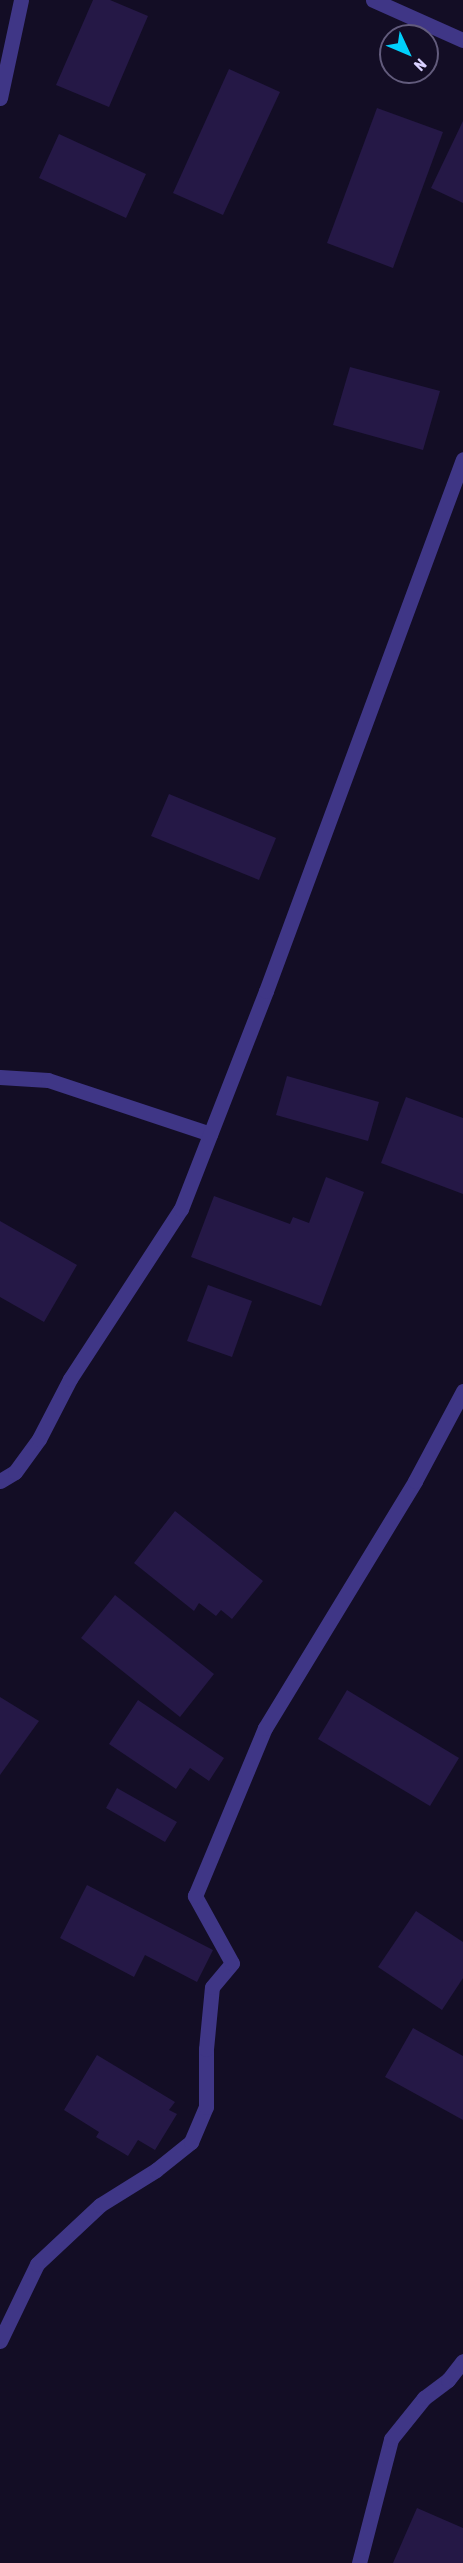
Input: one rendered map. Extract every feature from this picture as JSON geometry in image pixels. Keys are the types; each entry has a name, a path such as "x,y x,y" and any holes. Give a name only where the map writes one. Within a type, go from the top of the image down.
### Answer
{"street":[{"path":"0,98 21,0"},
{"path":"373,0 463,40"},
{"path":"0,1481 15,1472 39,1439 70,1379 181,1209 463,459"},
{"path":"0,1077 48,1080 210,1134"},
{"path":"0,2341 37,2264 100,2205 156,2170 191,2142 206,2107 206,2049 212,1987 232,1963 195,1896 265,1728 415,1481 463,1391"},
{"path":"359,2563 391,2439 424,2398 448,2380 463,2361"}],"building":[{"path":"93,0 110,0 148,16 109,107 56,85"},
{"path":"229,69 280,92 223,215 173,193"},
{"path":"377,108 443,132 393,268 327,243"},
{"path":"463,121 463,203 431,188"},
{"path":"59,134 146,174 126,218 39,178"},
{"path":"350,367 440,391 423,450 333,425"},
{"path":"169,794 276,838 259,880 151,836"},
{"path":"287,1076 379,1102 368,1141 276,1115"},
{"path":"406,1097 463,1118 463,1194 381,1163"},
{"path":"326,1177 364,1192 321,1306 191,1257 214,1196 290,1224 293,1217 309,1223"},
{"path":"0,1221 77,1265 44,1322 0,1297"},
{"path":"208,1285 252,1301 232,1357 187,1341"},
{"path":"175,1511 263,1581 232,1619 221,1610 216,1616 199,1603 194,1611 134,1563"},
{"path":"115,1595 214,1674 180,1717 81,1638"},
{"path":"347,1690 459,1758 430,1806 318,1739"},
{"path":"0,1697 39,1721 0,1775"},
{"path":"138,1700 224,1758 209,1781 190,1768 176,1789 109,1744"},
{"path":"117,1788 177,1822 165,1842 106,1808"},
{"path":"87,1885 213,1950 197,1982 145,1955 134,1977 60,1938"},
{"path":"416,1911 463,1942 463,1978 442,2010 378,1967"},
{"path":"413,2028 463,2056 463,2120 385,2077"},
{"path":"97,2055 175,2102 169,2110 177,2114 155,2150 138,2140 128,2156 96,2137 99,2132 64,2110"},
{"path":"417,2508 463,2528 463,2563 393,2563"}]}
